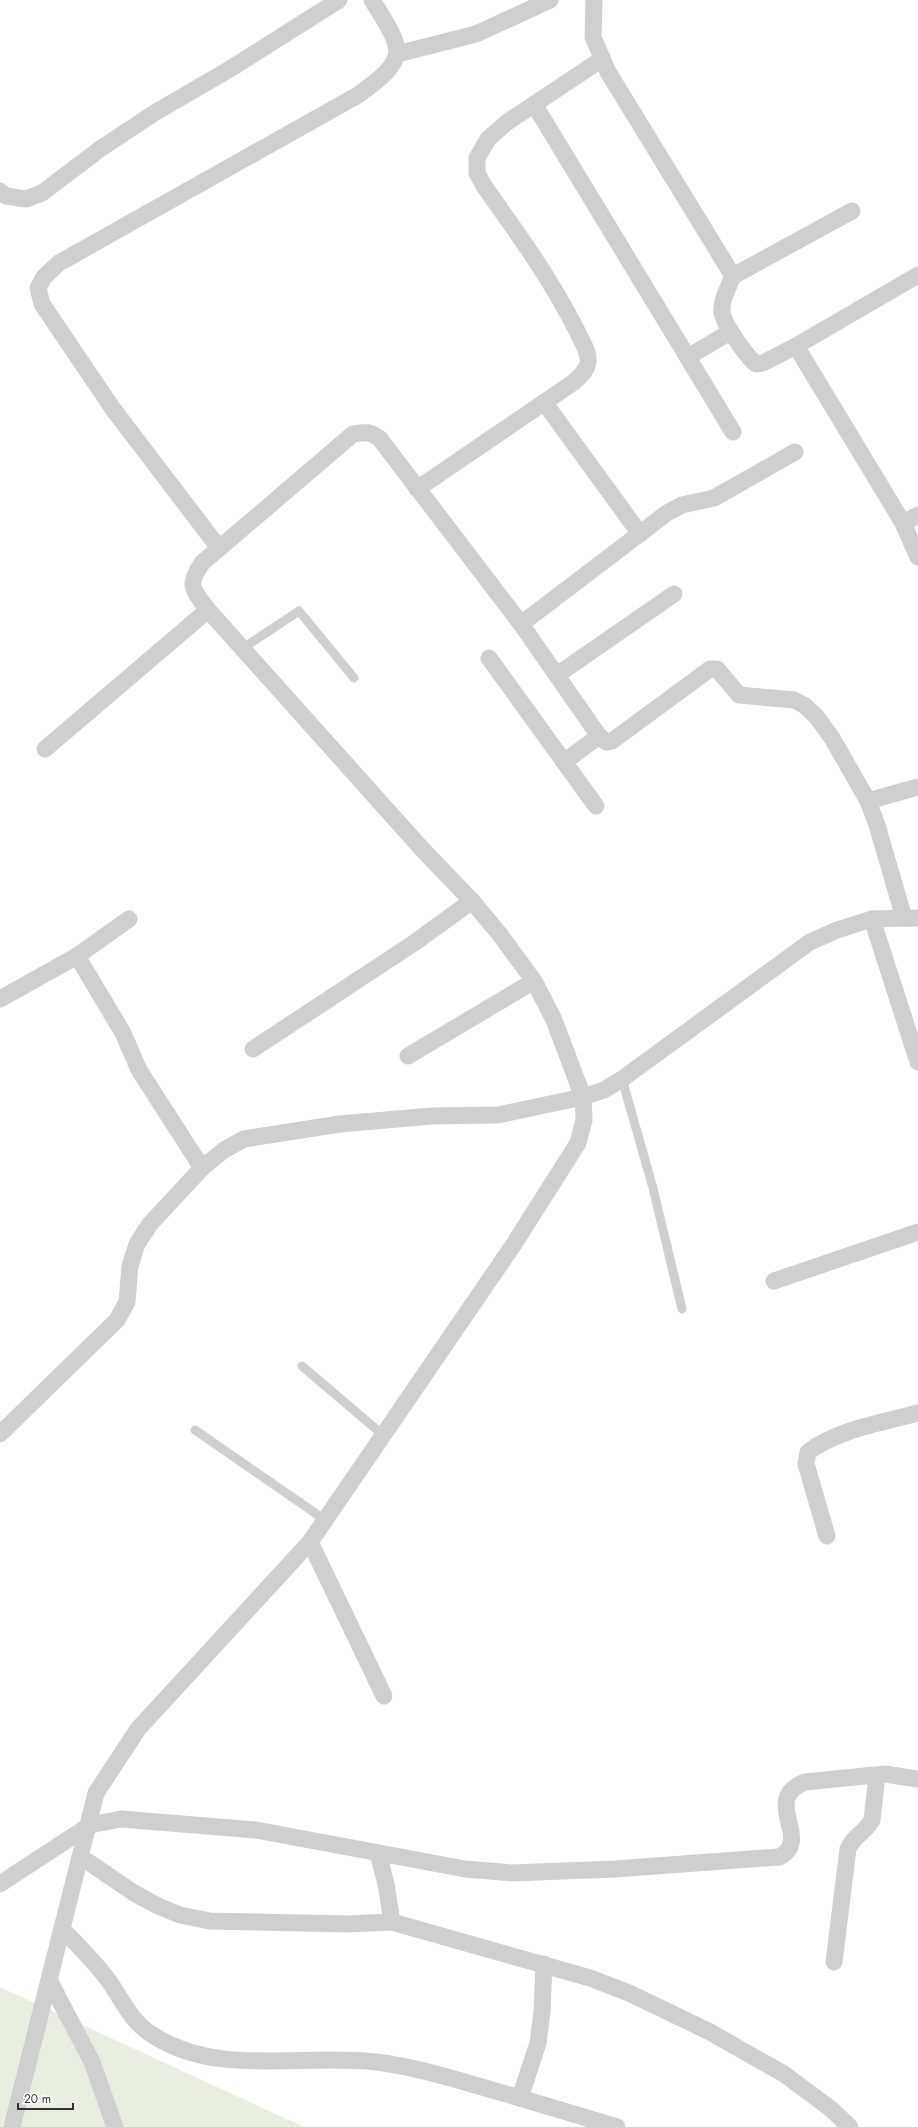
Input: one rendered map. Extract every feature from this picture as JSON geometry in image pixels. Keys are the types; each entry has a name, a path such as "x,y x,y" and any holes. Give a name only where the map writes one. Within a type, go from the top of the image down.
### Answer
{"street":[{"path":"0,191 6,196 26,199 42,193 100,149 156,112 230,69 339,0"},
{"path":"219,548 113,409 42,304 38,288 44,277 59,263 358,95 382,78 394,65 397,54 394,34 372,0"},
{"path":"397,54 476,34 550,0"},
{"path":"594,0 593,37 608,72 733,276"},
{"path":"417,489 544,402 584,372 588,362 586,350 558,293 477,173 477,158 488,139 506,123 602,59"},
{"path":"534,104 733,432"},
{"path":"852,211 733,276 722,302 721,314 723,322 750,360 756,364 763,363 796,346 918,275"},
{"path":"688,357 730,332"},
{"path":"796,346 903,523 918,557"},
{"path":"544,402 640,534"},
{"path":"0,1434 117,1320 127,1302 130,1266 137,1244 150,1224 202,1168 224,1150 244,1139 270,1134 340,1124 432,1116 498,1115 583,1097 604,1090 622,1080 810,942 837,930 872,919 911,918 868,801 832,738 816,716 804,705 794,700 739,695 717,669 710,669 612,740 606,742 599,736 521,624 468,552 417,489 380,439 372,433 364,432 353,434 202,563 193,576 193,589 208,610 422,849 472,901 501,936 534,980 554,1020 583,1097 584,1120 578,1143 514,1244 310,1542 138,1729 96,1793 90,1825 62,1928 12,2127"},
{"path":"521,624 667,513 682,505 714,498 795,452"},
{"path":"903,523 918,515"},
{"path":"556,675 674,594"},
{"path":"46,749 208,610"},
{"path":"489,658 596,806"},
{"path":"564,762 599,736"},
{"path":"868,801 918,787"},
{"path":"253,1049 414,943 472,901"},
{"path":"0,999 77,956 128,919"},
{"path":"872,919 918,1062"},
{"path":"77,956 123,1033 139,1070 202,1168"},
{"path":"408,1056 534,980"},
{"path":"774,1281 918,1232"},
{"path":"827,1536 806,1464 808,1452 819,1444 851,1431 918,1413"},
{"path":"310,1542 384,1696"},
{"path":"0,1884 90,1825 122,1819 256,1830 465,1869 512,1873 615,1869 779,1857 788,1852 792,1845 786,1802 788,1793 794,1786 805,1782 885,1774 918,1779"},
{"path":"834,1962 848,1849 851,1841 870,1826 877,1775"},
{"path":"378,1853 386,1884 392,1922"},
{"path":"81,1857 134,1893 158,1906 180,1915 210,1921 348,1924 392,1922 590,1978 629,1993 710,2032 784,2074 831,2108 850,2127"},
{"path":"62,1928 108,1980 134,2020 166,2044 196,2056 223,2060 376,2062 415,2069 617,2127"},
{"path":"520,2098 538,2042 542,2012 544,1964"},
{"path":"49,1980 92,2062 115,2127"}],"lane":[{"path":"243,648 299,611 354,678"},
{"path":"622,1080 653,1188 682,1309"},
{"path":"302,1366 383,1435"},
{"path":"195,1430 325,1520"}],"green space":[{"path":"0,1987 304,2127 0,2127"}]}
